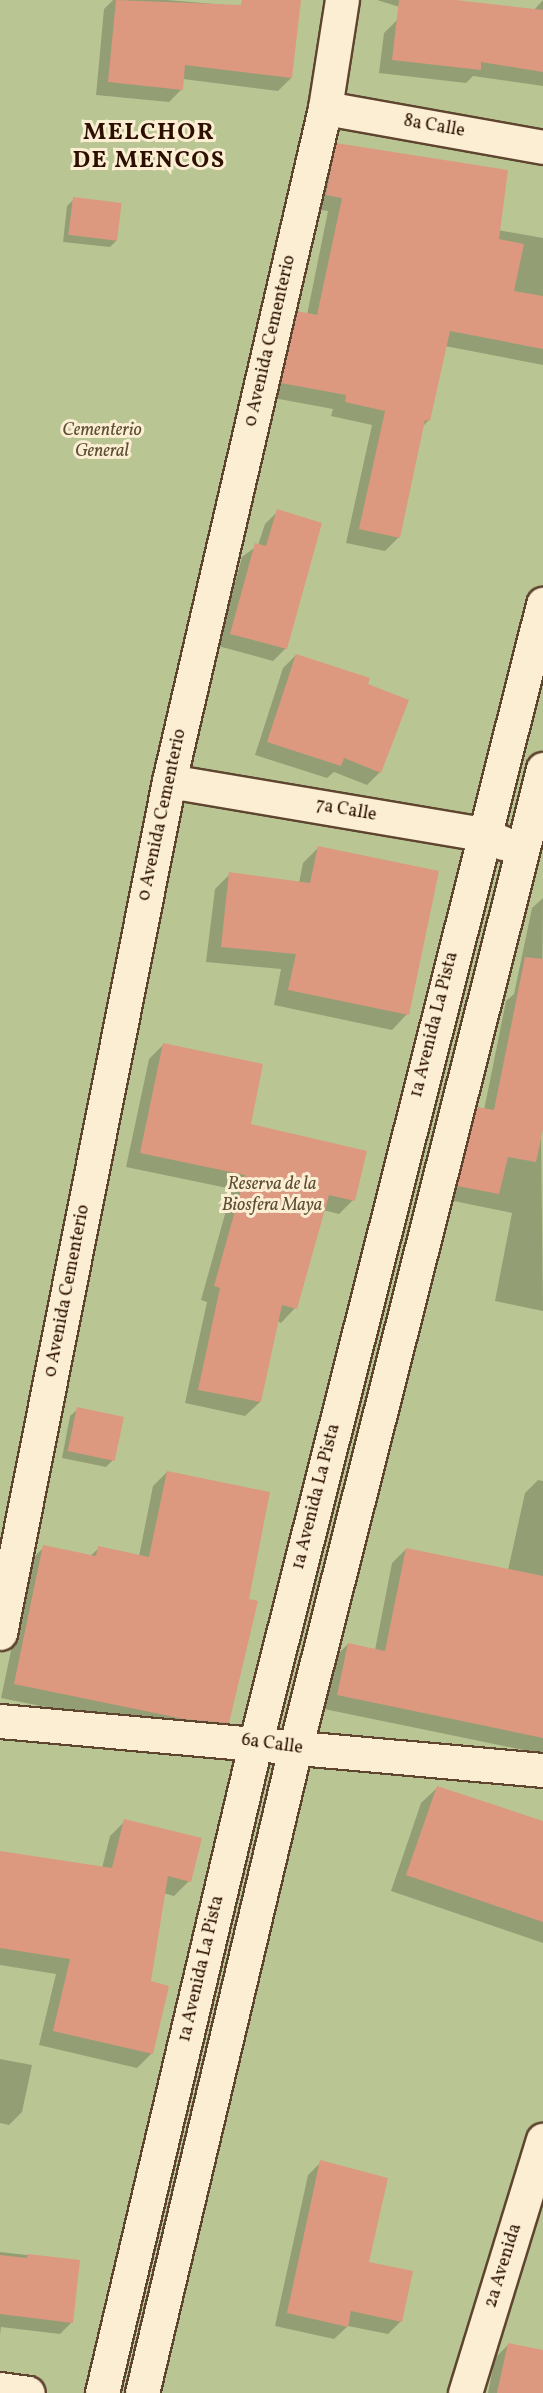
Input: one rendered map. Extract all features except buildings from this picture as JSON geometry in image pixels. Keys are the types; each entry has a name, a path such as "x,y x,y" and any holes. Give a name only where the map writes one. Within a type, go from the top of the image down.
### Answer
{"street":[{"name":"0 Avenida Cementerio","path":"0,1633 169,781 325,108 342,0"},
{"name":"8a Calle","path":"325,108 543,147"},
{"name":"1a Avenida La Pista","path":"102,2393 256,1741 482,834 543,603"},
{"path":"143,2393 295,1749 543,769"},
{"name":"7a Calle","path":"169,781 482,834 521,851"},
{"name":"6a Calle","path":"0,1721 256,1741 295,1749 543,1770"},
{"name":"2a Avenida","path":"465,2393 543,2140"},
{"path":"0,2389 28,2393"}],"green space":[{"name":"Reserva de la Biosfera Maya","path":"0,0 543,0 543,2393 0,2393"}],"district":[{"name":"MELCHOR DE MENCOS","path":"149,148"}],"park label":[{"name":"Cementerio General","path":"102,442"}]}
